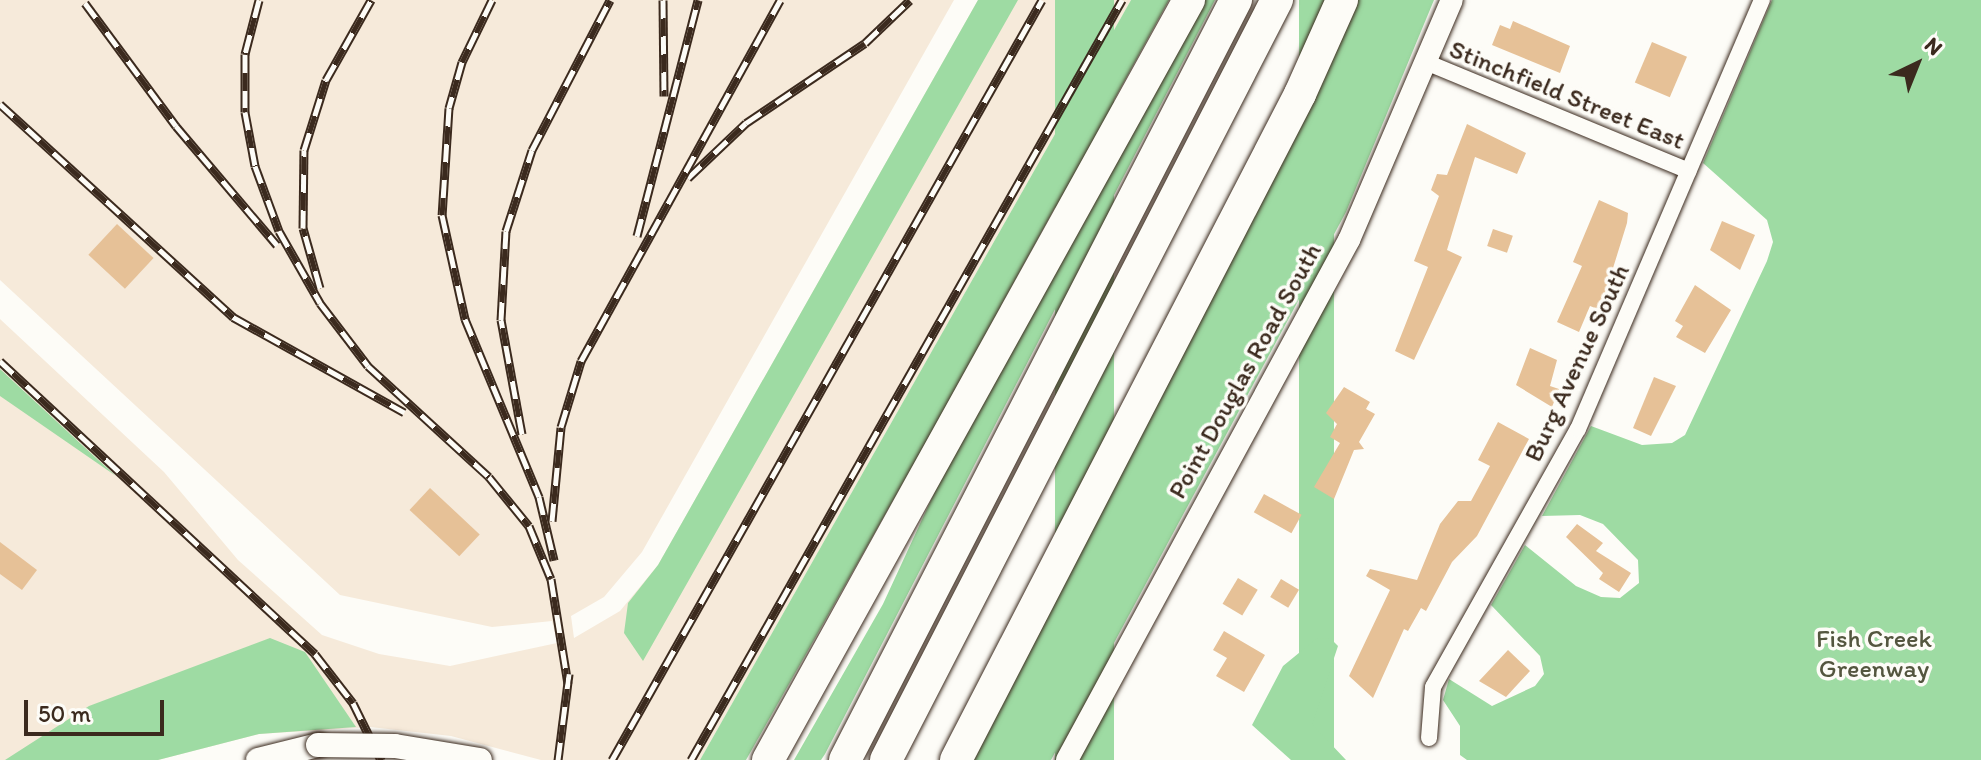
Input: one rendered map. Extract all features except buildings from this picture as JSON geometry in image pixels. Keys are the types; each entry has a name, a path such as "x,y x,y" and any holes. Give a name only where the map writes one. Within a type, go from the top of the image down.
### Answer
{"highway":[{"path":"768,760 1189,0"},
{"path":"845,760 1236,0"},
{"path":"886,760 1277,0"},
{"path":"956,760 1300,94 1342,0"},
{"path":"835,760 901,650"}],"main road":[{"path":"258,760 318,745 395,746 480,760"}],"street":[{"name":"Point Douglas Road South","path":"1067,760 1349,240 1428,63 1452,0"},
{"name":"Burg Avenue South","path":"1429,738 1433,687 1578,429 1762,0"},
{"name":"Stinchfield Street East","path":"1428,63 1689,171"}],"shaded area":[{"path":"0,0 954,0 642,552 604,597 571,616 574,638 620,611 658,565 978,0 1131,0 700,760 541,760 451,736 370,727 259,734 158,760 0,760 0,319 164,472 238,560 322,635 379,654 450,666 557,643 552,621 492,627 340,595 0,280"}],"green space":[{"path":"978,0 1018,0 643,661 624,633 628,603 658,565"},
{"path":"1055,0 1114,0 1114,760 1055,760"},
{"path":"1131,0 1169,0 929,437 746,760 700,760"},
{"path":"1203,0 1215,0 825,754 821,760 794,760 883,604 961,435"},
{"path":"1299,0 1334,0 1334,760 1299,760"},
{"path":"1348,0 1434,0 1346,212 1051,760 966,760"},
{"name":"Fish Creek Greenway","path":"1772,0 1981,0 1981,760 1467,760 1460,755 1460,726 1443,700 1449,679 1492,706 1535,686 1544,674 1540,656 1491,605 1525,545 1576,586 1601,597 1620,598 1639,583 1638,560 1603,524 1580,515 1542,516 1591,426 1642,445 1672,443 1685,435 1767,261 1773,242 1767,220 1703,163"},
{"path":"0,369 95,457 116,476 0,396"},
{"path":"270,638 305,652 356,727 259,734 158,760 5,760 89,706"},
{"path":"1330,638 1338,646 1312,724 1346,760 1291,760 1252,725 1283,666 1316,639"}],"railway":[{"path":"259,0 245,54 245,112 255,166 279,231 320,303 368,366 489,477 529,526 551,579 568,684"},
{"path":"320,288 303,228 304,150 326,80 371,0"},
{"path":"492,0 462,62 449,108 442,215 465,319 539,497 554,560"},
{"path":"522,434 501,320 506,231 532,150 610,0"},
{"path":"663,0 664,96"},
{"path":"637,236 698,0"},
{"path":"552,521 561,427 581,361 780,0"},
{"path":"688,178 746,123 865,43 910,0"},
{"path":"612,760 1042,0"},
{"path":"691,760 1122,0"},
{"path":"85,3 176,126 277,245"},
{"path":"0,104 233,317 404,412"},
{"path":"0,361 315,654 353,703 381,760"},
{"path":"558,760 569,674"}]}
